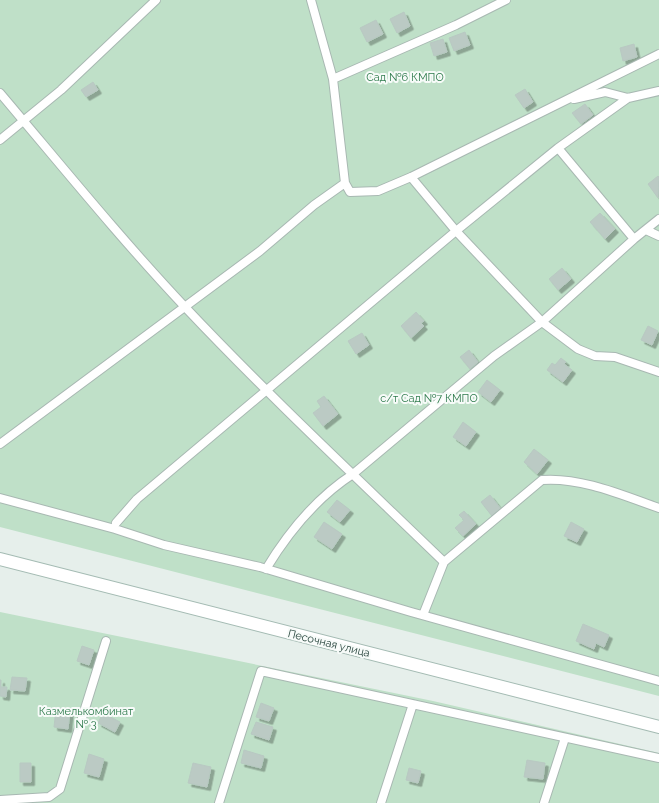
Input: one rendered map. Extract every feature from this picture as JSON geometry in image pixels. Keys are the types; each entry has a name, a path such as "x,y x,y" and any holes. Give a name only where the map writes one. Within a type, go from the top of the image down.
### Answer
{"main road":[{"name":"Песочная улица","path":"0,559 659,727"}],"lane":[{"path":"0,140 61,90 156,0"},
{"path":"311,0 333,79 345,183 350,192 378,191 411,177 659,54"},
{"path":"333,79 456,25 506,0"},
{"path":"116,523 137,499 456,231 558,148 628,98 659,91"},
{"path":"559,103 605,92 628,98"},
{"path":"0,93 120,235 185,307 267,391 444,562"},
{"path":"558,148 634,239"},
{"path":"411,177 456,231 542,322 578,349 595,356 615,357 659,372"},
{"path":"0,444 260,251 331,192 345,183"},
{"path":"266,568 286,536 332,488 353,474 494,356 542,322 634,239 659,219"},
{"path":"646,230 659,236"},
{"path":"423,615 444,562 542,480 559,478 610,491 659,508"},
{"path":"0,498 115,529 164,545 266,568 423,615 659,681"},
{"path":"0,800 49,797 60,789 106,641"},
{"path":"219,803 261,672 659,758"},
{"path":"381,803 413,704"},
{"path":"544,803 565,738"}],"green space":[{"name":"с/т Сад №7 КМПО","path":"0,0 659,0 659,696 0,527"},
{"name":"Казмелькомбинат № 3","path":"0,612 433,701 659,753 659,803 0,803"}],"building":[{"path":"404,12 410,26 397,33 390,19"},
{"path":"376,20 383,34 367,42 360,28"},
{"path":"465,32 470,45 454,51 449,38"},
{"path":"443,39 447,52 434,56 430,43"},
{"path":"634,44 637,57 623,61 620,48"},
{"path":"93,82 98,90 86,97 81,90"},
{"path":"525,89 533,102 524,108 515,95"},
{"path":"585,104 593,115 581,124 572,113"},
{"path":"658,176 659,177 658,198 648,184"},
{"path":"600,213 615,229 605,239 590,222"},
{"path":"562,268 571,279 558,290 549,279"},
{"path":"416,312 424,321 421,323 424,326 411,338 401,326"},
{"path":"648,326 658,331 652,345 641,340"},
{"path":"362,333 369,345 356,354 348,341"},
{"path":"469,350 478,362 470,369 460,357"},
{"path":"561,358 566,362 564,364 572,370 563,382 547,370 552,363 555,365"},
{"path":"487,380 500,390 491,402 478,392"},
{"path":"324,396 338,414 323,426 313,413 321,407 317,401"},
{"path":"463,422 476,432 466,446 453,437"},
{"path":"534,449 548,460 537,474 524,462"},
{"path":"490,495 501,509 492,516 481,502"},
{"path":"337,500 350,510 340,522 327,512"},
{"path":"464,511 476,524 463,536 455,528 464,520 459,515"},
{"path":"324,522 342,534 332,549 314,537"},
{"path":"571,522 584,529 577,542 564,536"},
{"path":"583,624 609,635 604,647 596,643 594,649 576,641"},
{"path":"82,646 94,650 89,665 77,661"},
{"path":"12,677 27,678 25,691 10,690"},
{"path":"0,680 1,687 7,687 6,697 0,696"},
{"path":"261,703 274,708 269,721 256,717"},
{"path":"56,708 70,710 68,729 54,727"},
{"path":"103,713 120,722 115,732 98,723"},
{"path":"256,722 273,727 269,740 251,734"},
{"path":"244,750 264,756 261,768 241,763"},
{"path":"89,754 104,759 99,777 84,773"},
{"path":"527,760 545,763 543,779 524,777"},
{"path":"20,763 31,763 31,782 20,782"},
{"path":"193,763 211,767 207,787 188,783"},
{"path":"409,768 421,771 418,783 406,780"}],"park label":[{"name":"Сад №6 КМПО","path":"405,77"}]}
